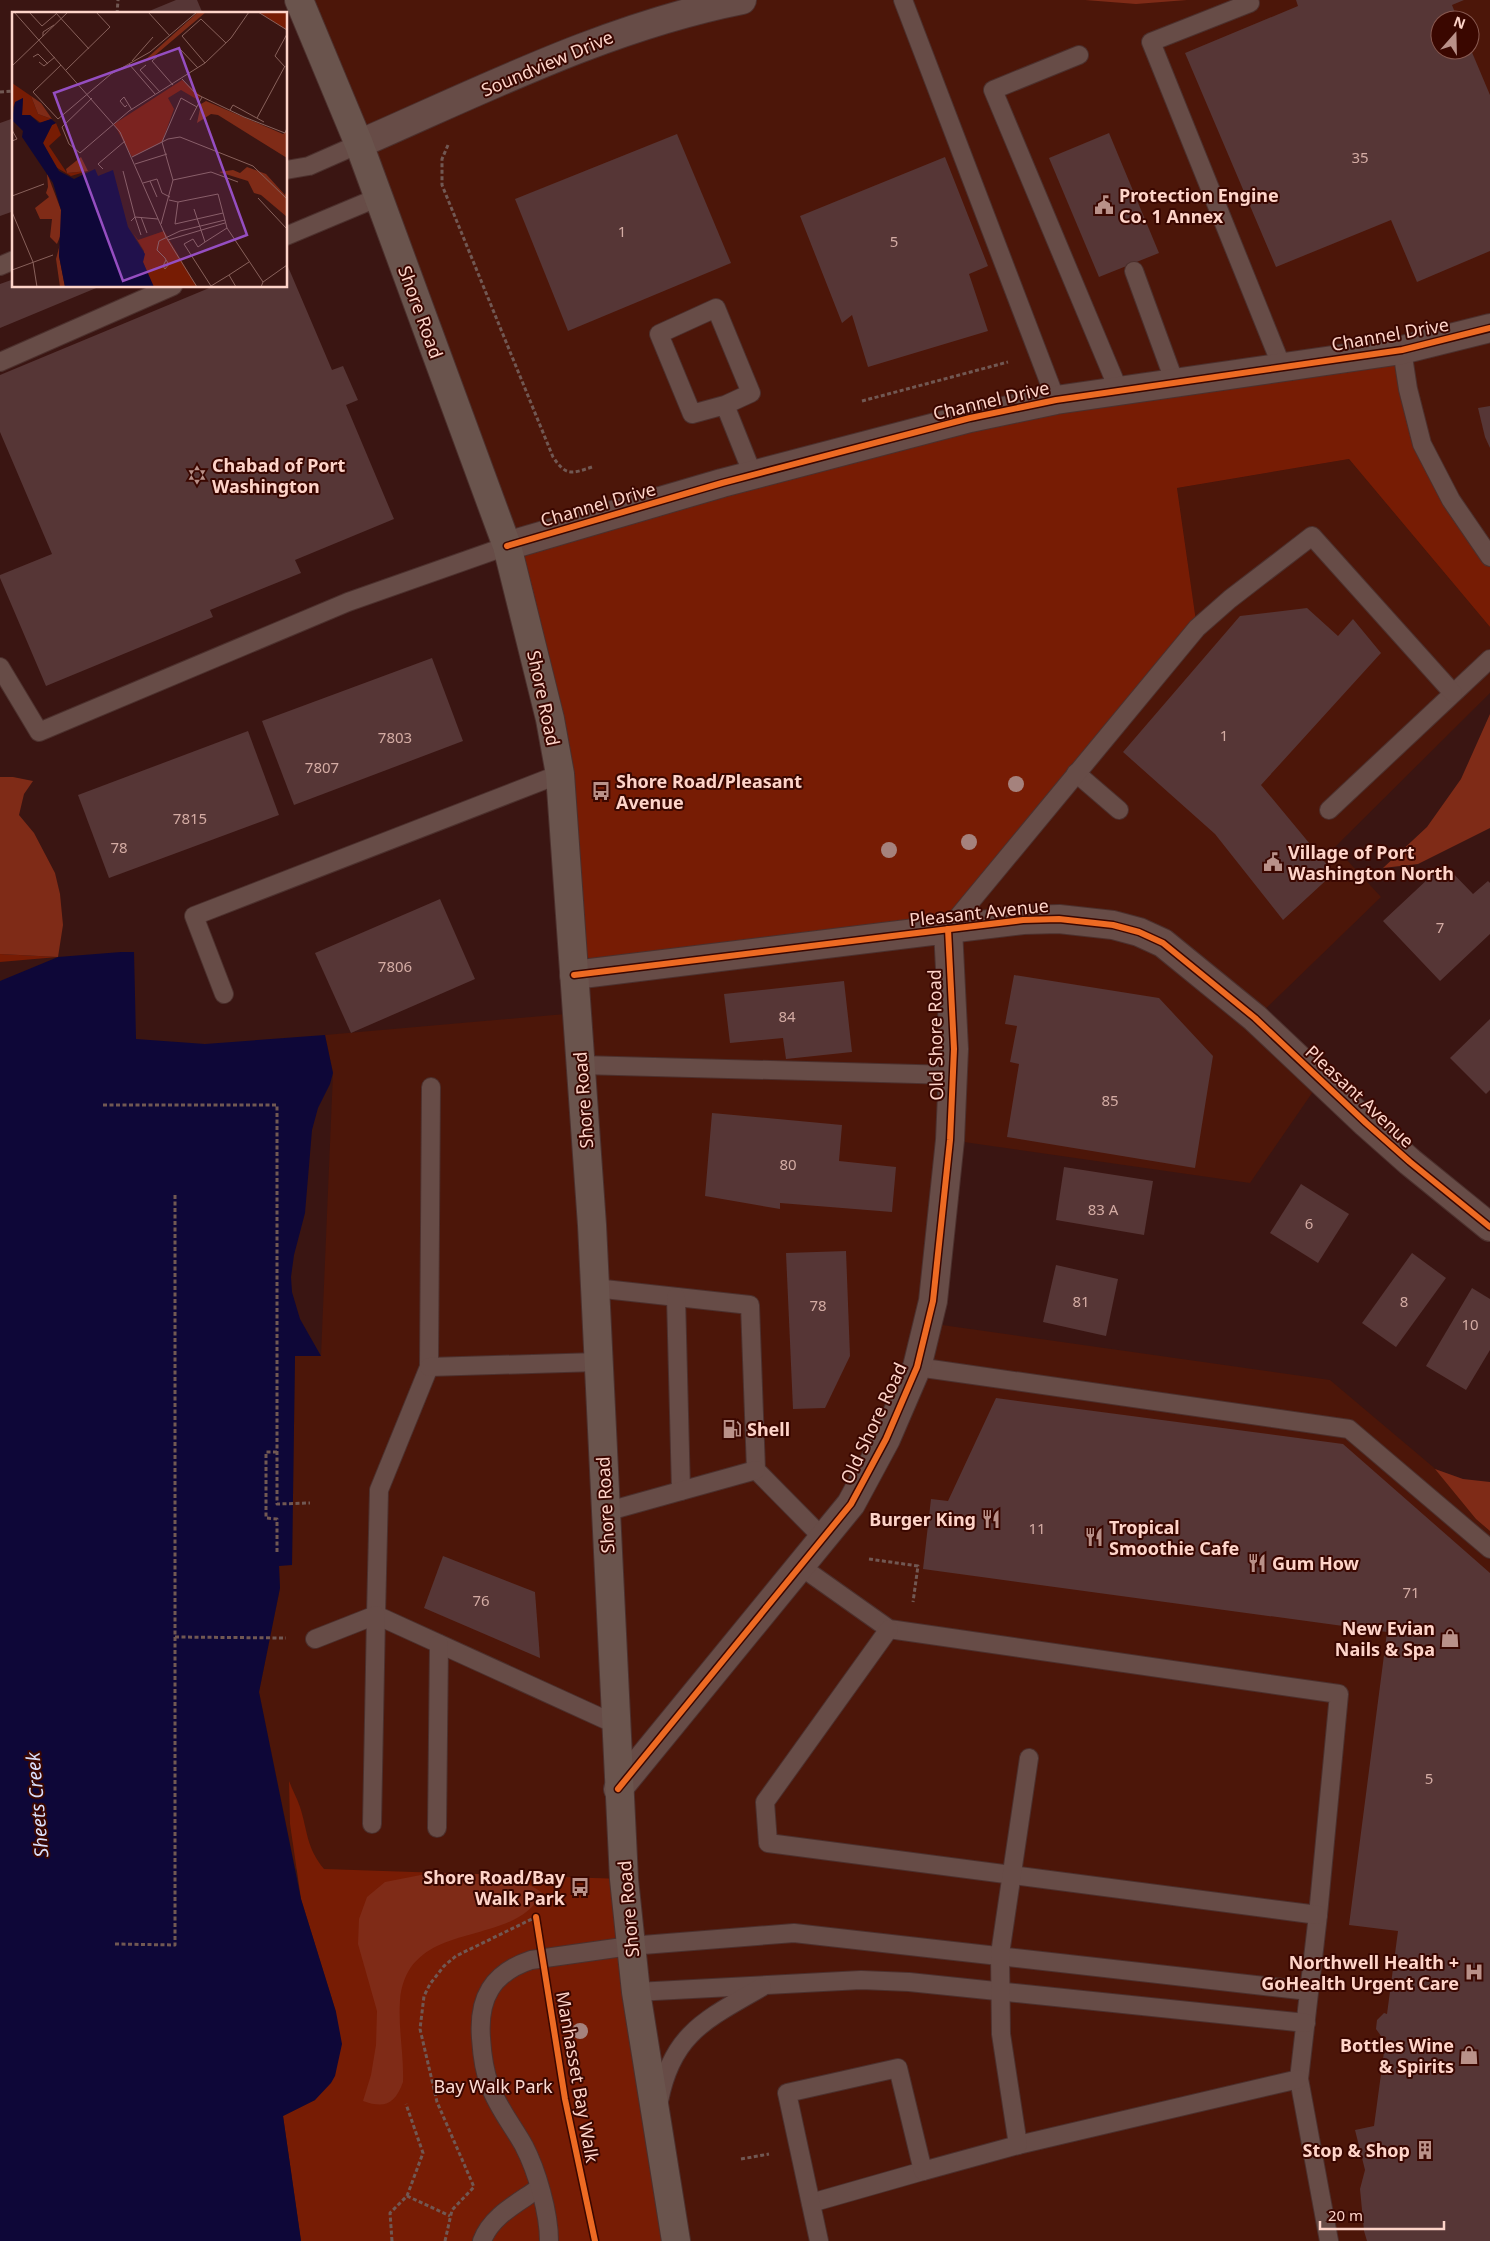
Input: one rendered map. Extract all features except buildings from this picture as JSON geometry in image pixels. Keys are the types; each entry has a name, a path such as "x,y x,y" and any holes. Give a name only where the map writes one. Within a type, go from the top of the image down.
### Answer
{"main road":[{"name":"Shore Road","path":"299,0 359,144 507,546 548,710 560,774 595,1288 618,1789 624,1880 636,1992 676,2241"}],"street":[{"name":"Soundview Drive","path":"359,144 564,53 667,17 742,0"},
{"name":"Channel Drive","path":"507,546 753,475 970,418 1056,400 1402,350 1490,328"},
{"name":"Pleasant Avenue","path":"574,975 1023,920 1059,919 1113,925 1139,932 1162,943 1256,1018 1388,1142 1490,1227"},
{"name":"Old Shore Road","path":"618,1789 851,1504 886,1439 916,1367 933,1301 950,1140 954,1049 948,929"}],"lane":[{"path":"903,0 1056,400"},
{"path":"1250,3 1150,42 1282,367"},
{"path":"1079,55 993,90 1119,391"},
{"path":"288,170 309,166 359,144"},
{"path":"288,235 379,197"},
{"path":"0,266 12,261"},
{"path":"1134,271 1176,383"},
{"path":"0,362 168,288"},
{"path":"716,308 751,393 725,405 692,414 659,334 716,308"},
{"path":"1402,350 1408,389 1422,444 1451,500 1490,556"},
{"path":"725,405 753,475"},
{"path":"948,929 1197,628 1230,599 1312,536 1453,693"},
{"path":"0,667 39,732 348,602 507,546"},
{"path":"1329,810 1490,659"},
{"path":"1076,773 1119,810"},
{"path":"224,994 194,916 560,774"},
{"path":"581,1064 953,1075"},
{"path":"372,1824 379,1490 429,1367 430,1087"},
{"path":"595,1288 750,1304 756,1470 823,1538"},
{"path":"676,1296 681,1491"},
{"path":"429,1367 598,1362"},
{"path":"916,1367 1349,1429 1490,1549"},
{"path":"605,1512 756,1470"},
{"path":"800,1566 888,1629 1338,1694 1318,1915 1299,2079 1329,2241"},
{"path":"315,1639 376,1615 615,1724"},
{"path":"888,1629 765,1802 768,1843 1318,1915"},
{"path":"437,1828 439,1644"},
{"path":"1018,2145 1001,2034 1000,1954 1029,1758"},
{"path":"549,2241 549,2224 524,2146 490,2086 482,2054 480,2022 482,2007 489,1990 499,1978 520,1964 542,1957 630,1946 794,1933 1000,1954 1309,1991"},
{"path":"636,1992 861,1980 910,1982 1306,2024"},
{"path":"656,2116 666,2071 672,2058 686,2039 705,2021 765,1986"},
{"path":"819,2241 787,2094 898,2068 923,2171"},
{"path":"811,2203 1018,2145 1299,2079"},
{"path":"482,2241 489,2226 506,2211 539,2188"}],"path":[{"path":"453,139 447,145 442,159 442,185 553,458 560,468 567,472 574,473 592,467"},
{"path":"862,402 955,375 1039,356"},
{"path":"102,1105 277,1105 277,1504 310,1503"},
{"path":"115,1944 175,1945 175,1194"},
{"path":"277,1452 266,1452 266,1518 277,1519 277,1552"},
{"path":"869,1559 918,1566 908,1632"},
{"path":"175,1637 315,1639"},
{"path":"536,1917 542,1957"},
{"path":"392,2241 390,2213 407,2196 423,2153 406,2104"},
{"path":"740,2159 764,2155"},
{"path":"407,2196 450,2216"}],"shaded area":[{"path":"299,0 1490,0 1490,557 1422,444 507,552"},
{"path":"1085,0 1187,0 1136,4"},
{"path":"1349,459 1490,627 1490,693 1335,847 1381,897 1256,1018 1321,1080 1250,1183 950,1140 928,1323 1330,1380 1490,1515 1490,2241 676,2241 295,1868 259,1692 280,1588 279,1565 292,1565 295,1355 321,1356 333,1073 325,1035 577,1013 574,975 1197,629 1177,488"},
{"path":"1490,714 1490,828 1418,864 1383,868 1427,827 1461,779"},
{"path":"0,777 13,777 33,781 24,794 19,815 34,833 55,873 60,894 63,925 58,957 0,954"},
{"path":"1435,1469 1463,1479 1490,1482 1490,1531 1476,1519"},
{"path":"431,1873 505,1877 531,1886 542,1893 528,1911 509,1922 463,1936 421,1956 407,1974 400,2001 403,2082 393,2100 388,2103 377,2104 363,2101 371,2075 376,2045 377,2011 358,1944 359,1919 367,1897 385,1882"}],"green space":[{"path":"1399,350 1422,444 1490,557 1490,627 1349,459 1177,488 1197,628 948,930 574,975 560,774 507,552 970,418"},
{"path":"0,954 58,957 0,962"},
{"name":"Bay Walk Park","path":"289,1781 300,1807 308,1839 314,1854 324,1869 624,1879 676,2241 301,2241 283,2116 315,2100 336,2012 301,1899 290,1824"}],"water":[{"name":"Sheets Creek","path":"134,952 136,1039 205,1044 325,1035 333,1073 330,1084 318,1108 312,1130 305,1213 294,1255 291,1277 292,1292 300,1319 321,1356 295,1356 292,1565 279,1566 280,1588 259,1692 301,1899 336,2012 342,2044 335,2076 331,2083 315,2100 283,2116 301,2241 0,2241 0,981 58,957"}],"cycle path":[{"path":"507,546 722,483 970,418 1056,400 1402,350 1490,328"},
{"path":"574,975 1023,920 1059,919 1113,925 1139,932 1163,943 1255,1018 1366,1123 1410,1162 1490,1227"},
{"path":"618,1789 851,1504 886,1439 917,1367 933,1301 950,1140 954,1049 948,929"},
{"name":"Manhasset Bay Walk","path":"536,1917 565,2099 595,2241"}],"place":[{"name":"Protection Engine Co. 1 Annex","path":"1104,205"},
{"name":"Chabad of Port Washington","path":"197,475"},
{"name":"Shore Road/Pleasant Avenue","path":"601,791"},
{"name":"Village of Port Washington North","path":"1273,862"},
{"name":"Shell","path":"732,1429"},
{"name":"Burger King","path":"991,1519"},
{"name":"Tropical Smoothie Cafe","path":"1094,1537"},
{"name":"Gum How","path":"1257,1563"},
{"name":"New Evian Nails & Spa","path":"1450,1638"},
{"name":"Shore Road/Bay Walk Park","path":"580,1887"},
{"name":"Northwell Health + GoHealth Urgent Care","path":"1474,1972"},
{"name":"Bottles Wine & Spirits","path":"1469,2055"},
{"name":"Stop & Shop","path":"1425,2150"}]}
